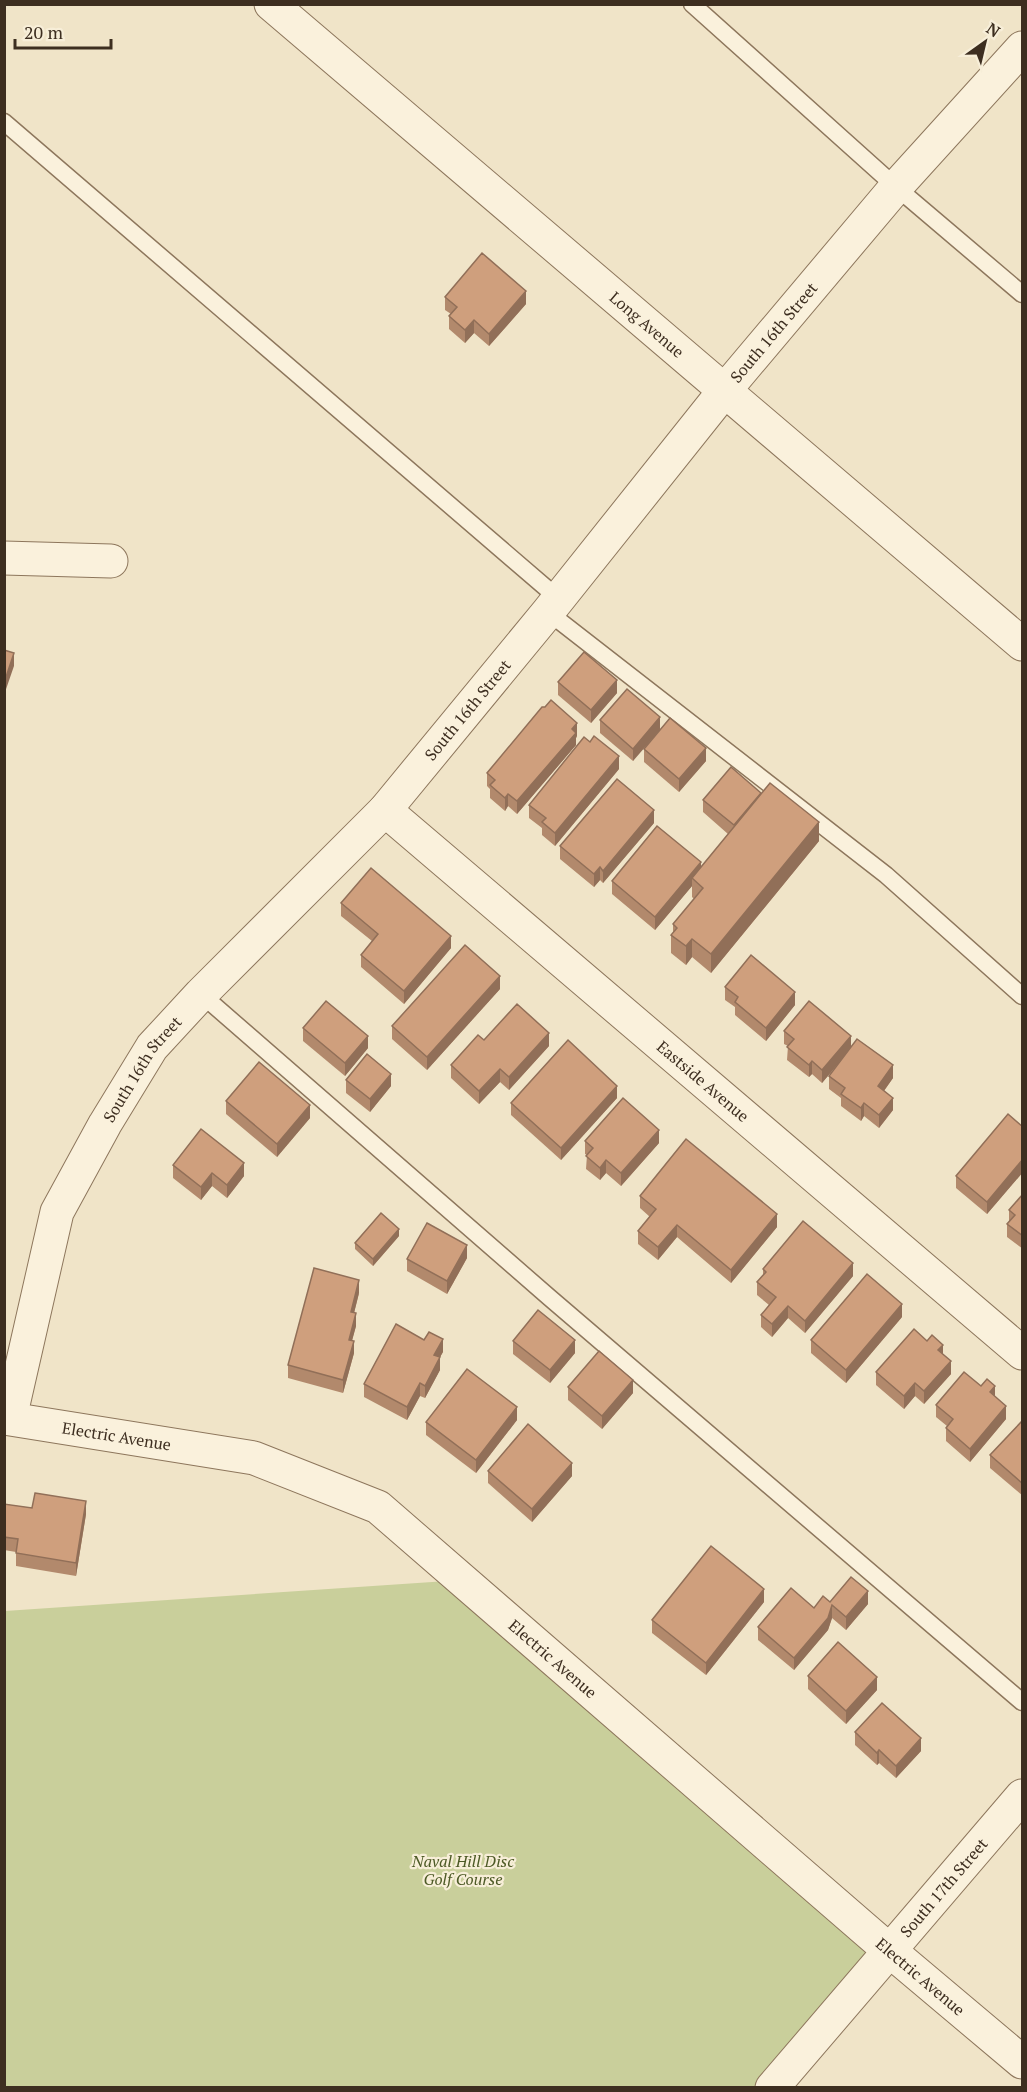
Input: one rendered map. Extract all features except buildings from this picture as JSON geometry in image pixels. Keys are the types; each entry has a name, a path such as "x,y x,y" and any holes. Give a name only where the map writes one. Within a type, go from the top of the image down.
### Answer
{"street":[{"name":"Long Avenue","path":"271,4 1023,644"},
{"name":"South 16th Street","path":"8,1418 57,1212 105,1125 152,1047 201,994 385,810 553,606 725,390 896,187 1023,48"},
{"path":"4,558 111,561"},
{"name":"Eastside Avenue","path":"385,810 1023,1353"},
{"name":"Electric Avenue","path":"8,1418 254,1458 378,1507 889,1950 1023,2062"},
{"name":"South 17th Street","path":"772,2088 1023,1796"}],"lane":[{"path":"692,4 896,187 1023,294"},
{"path":"4,122 553,606 886,875 1023,996"},
{"path":"201,994 568,1313 1023,1702"}],"green space":[{"name":"Naval Hill Disc Golf Course","path":"462,1580 883,1945 776,2087 5,2088 5,1611"}]}
